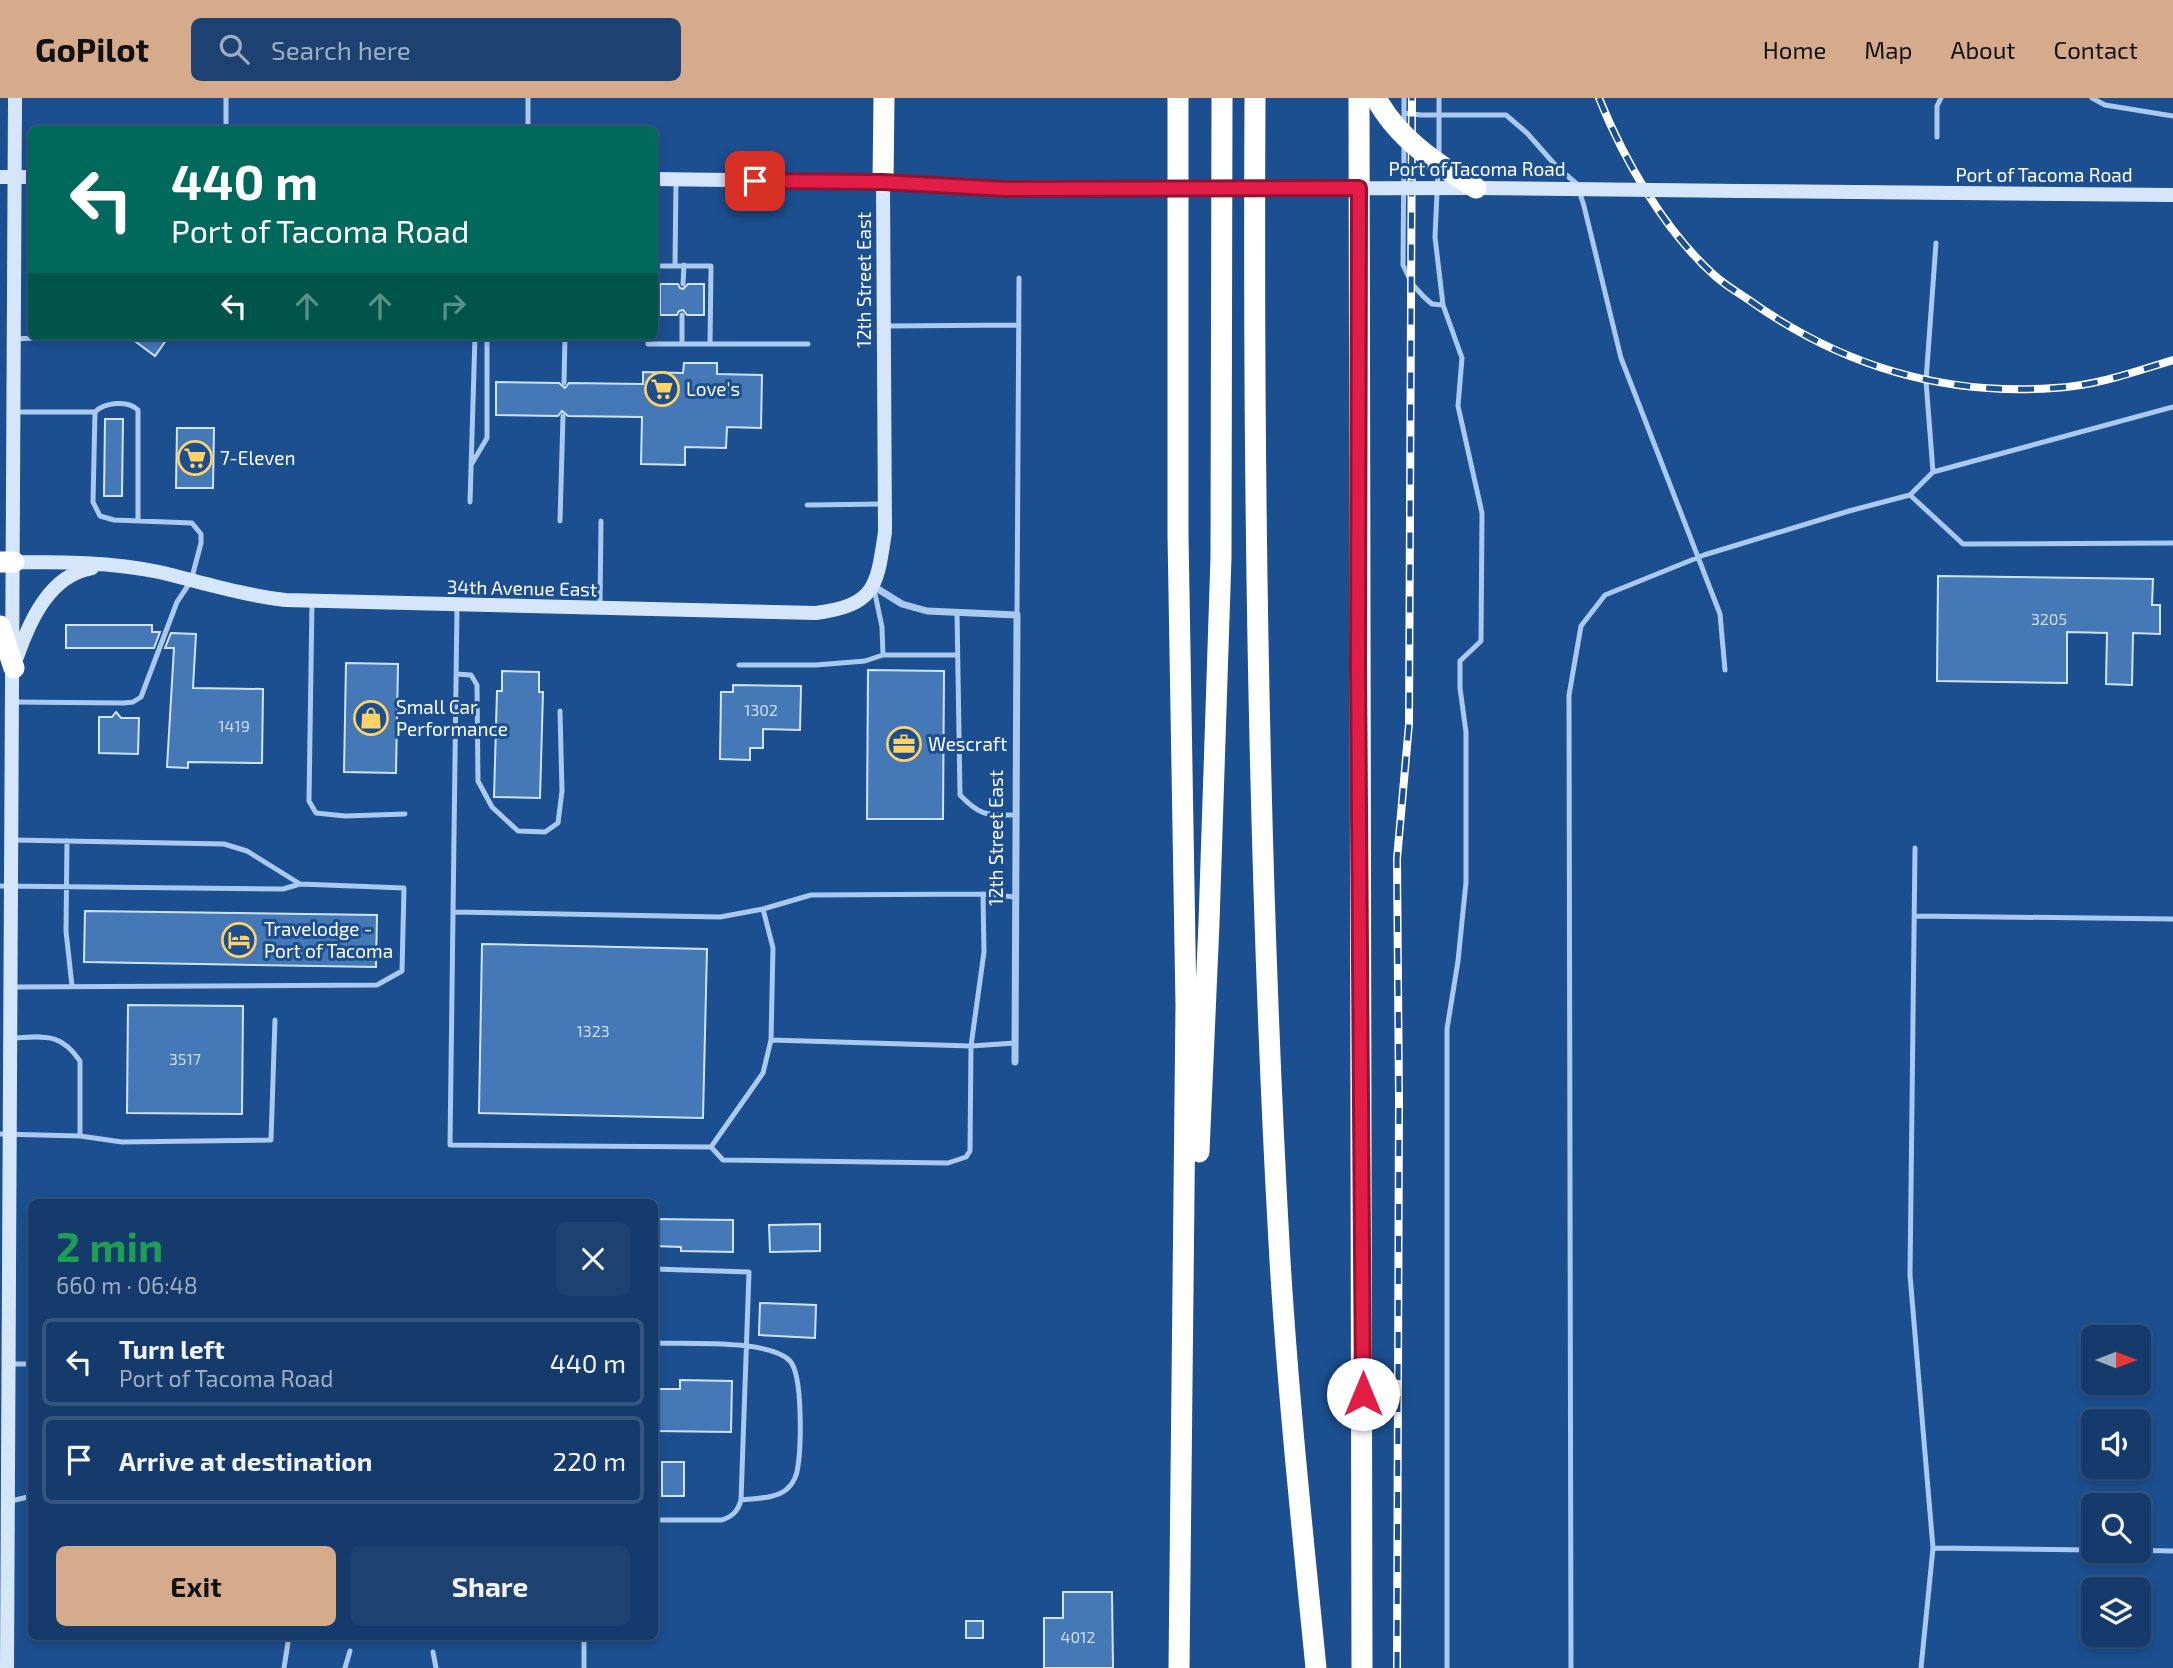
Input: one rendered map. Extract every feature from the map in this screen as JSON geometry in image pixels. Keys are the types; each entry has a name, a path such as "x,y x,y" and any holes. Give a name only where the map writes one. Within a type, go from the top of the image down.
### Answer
{"highway":[{"path":"883,182 884,98"},
{"path":"1178,98 1178,534 1186,1004 1180,1668"},
{"path":"1182,1511 1209,937 1221,557 1222,98"},
{"path":"1255,98 1255,556 1262,865 1279,1245 1315,1668"},
{"path":"1359,98 1363,1668"},
{"path":"1376,98 1402,134 1436,164 1476,188"},
{"path":"0,626 14,668"}],"main road":[{"path":"6,1668 3,1584 7,1502 8,1364 4,1135 10,1038 6,886 12,840 6,751 13,702 14,668 7,562 14,412 8,177 15,98"},
{"path":"8,177 28,177"},
{"name":"Port of Tacoma Road","path":"658,179 883,182 1005,189 1476,188 2173,195"},
{"name":"12th Street East","path":"873,586 880,566 886,504 883,182"},
{"name":"34th Avenue East","path":"7,562 109,565 156,572 257,597 457,606 816,613 842,610 860,602 873,586"},
{"path":"14,668 24,638 48,594 66,577 82,570 109,565"}],"street":[{"path":"873,586 902,604 927,611 1017,615"},
{"name":"12th Street East","path":"1015,1062 1014,815 1017,615"}],"lane":[{"path":"226,98 226,126"},
{"path":"528,98 528,126"},
{"path":"1404,98 1403,265 1412,284 1424,297 1432,304 1443,305"},
{"path":"1439,98 1441,116 1434,237 1443,305 1462,358 1458,406 1482,513 1481,641 1460,661 1465,732 1466,882 1458,961 1447,1029 1447,1668"},
{"path":"1937,137 1937,106 1941,98"},
{"path":"2092,98 2105,105 2173,116"},
{"path":"1404,113 1441,116 1506,115 1527,132 1557,167 1577,184 1621,358 1720,614 1725,670"},
{"path":"675,266 676,180"},
{"path":"1933,472 1926,381 1936,243"},
{"path":"683,284 684,265"},
{"path":"658,266 711,266 710,344"},
{"path":"1017,615 1019,278"},
{"path":"682,315 682,344"},
{"path":"884,326 1019,326"},
{"path":"14,339 28,338"},
{"path":"470,502 475,340"},
{"path":"471,465 487,438 487,340"},
{"path":"564,383 565,340"},
{"path":"648,340 648,344 808,344"},
{"path":"14,412 95,412 108,404 131,404 138,410 138,520"},
{"path":"1571,1668 1569,695 1581,626 1605,596 1699,558 1849,511 1910,495 1933,472 2173,407"},
{"path":"13,702 124,703 141,697 177,602 191,581 201,543 198,528 185,522 106,519 95,510 95,412"},
{"path":"560,521 563,416"},
{"path":"1910,495 1963,544 2173,543"},
{"path":"807,505 886,504"},
{"path":"600,608 601,521"},
{"path":"873,586 882,627 883,655"},
{"path":"312,601 309,801 316,813 345,816 405,814"},
{"path":"457,606 450,1145 711,1146 723,1160 948,1163 966,1157 970,1151 971,1046 984,952 983,894"},
{"path":"957,612 960,795 974,810 986,815 1014,815"},
{"path":"739,665 839,664 865,661 883,655 957,655"},
{"path":"456,674 471,675 477,685 478,781 492,807 518,831 545,832 558,823 562,791 560,711"},
{"path":"12,840 224,844 247,851 300,884"},
{"path":"67,841 66,931 72,986"},
{"path":"1915,848 1910,1275 1933,1548 1920,1668"},
{"path":"6,886 283,889 300,884 404,888 402,971 377,985 10,987"},
{"path":"453,912 720,917 763,909 811,895 983,894 1015,897"},
{"path":"711,1146 763,1073 771,1040 772,948 763,909"},
{"path":"1916,916 2173,919"},
{"path":"4,1135 80,1136 122,1142 271,1140 275,1020"},
{"path":"10,1038 52,1037 64,1041 74,1051 80,1061 80,1136"},
{"path":"771,1040 971,1046 1015,1043"},
{"path":"658,1269 749,1272 739,1508 730,1517 722,1520 658,1520"},
{"path":"658,1343 747,1346 774,1350 790,1361 799,1388 798,1467 794,1481 785,1492 741,1500"},
{"path":"8,1364 28,1364"},
{"path":"7,1502 28,1497"},
{"path":"1933,1548 2081,1550"},
{"path":"2151,1551 2173,1551"},
{"path":"284,1668 288,1640"},
{"path":"584,1640 584,1668"},
{"path":"345,1668 350,1651"},
{"path":"433,1652 436,1668"}],"building":[{"path":"660,284 678,284 683,289 688,284 704,284 704,315 687,315 683,310 677,315 660,315"},
{"path":"133,340 166,340 155,356"},
{"path":"684,363 717,363 717,374 762,375 761,428 727,427 726,448 685,447 685,465 641,464 642,417 568,416 562,411 558,416 496,415 496,382 559,383 565,388 569,383 643,384 643,372 683,373"},
{"path":"105,419 123,419 122,496 104,496"},
{"name":"7-Eleven","path":"177,428 214,428 213,488 176,488"},
{"path":"1938,576 2153,579 2152,605 2160,605 2160,634 2133,633 2132,685 2106,684 2107,633 2067,632 2067,683 1937,681"},
{"path":"66,625 152,625 152,632 160,632 154,648 66,648"},
{"path":"171,633 196,634 193,688 263,689 262,763 188,762 188,768 167,767 174,648 165,648"},
{"name":"Small Car Performance","path":"346,663 398,664 396,773 344,772"},
{"path":"868,670 944,671 943,819 867,819"},
{"path":"502,671 539,672 539,692 543,692 540,798 494,797 497,691 502,691"},
{"path":"733,685 801,686 800,730 763,729 763,748 750,748 750,760 720,759 721,692 733,692"},
{"path":"116,712 121,718 139,718 138,754 99,753 99,717 112,717"},
{"path":"85,911 377,915 376,967 84,962"},
{"path":"482,944 707,949 703,1118 479,1113"},
{"path":"128,1005 243,1006 242,1114 127,1113"},
{"path":"658,1219 733,1220 733,1252 681,1251 681,1247 658,1246"},
{"path":"820,1224 820,1251 770,1252 769,1225"},
{"path":"760,1303 816,1305 815,1338 759,1335"},
{"path":"680,1380 732,1381 731,1432 658,1431 658,1389 680,1389"},
{"path":"662,1462 684,1462 684,1496 662,1496"},
{"path":"1063,1592 1112,1592 1113,1668 1044,1668 1044,1618 1063,1618"},
{"path":"966,1621 983,1621 983,1638 966,1638"}],"railway":[{"path":"1397,1668 1397,859 1409,724 1412,98"},
{"path":"1599,98 1620,145 1647,193 1678,237 1696,257 1731,288 1784,323 1856,359 1932,381 2012,389 2084,384 2173,360"}],"place":[{"name":"Love's","path":"662,389"},
{"name":"7-Eleven","path":"195,458"},
{"name":"Small Car Performance","path":"371,718"},
{"name":"Wescraft","path":"904,744"},
{"name":"Travelodge - Port of Tacoma","path":"239,940"}],"route":[{"path":"755,181 883,182 1005,189 1359,188 1358,666 1363,1394"}]}
